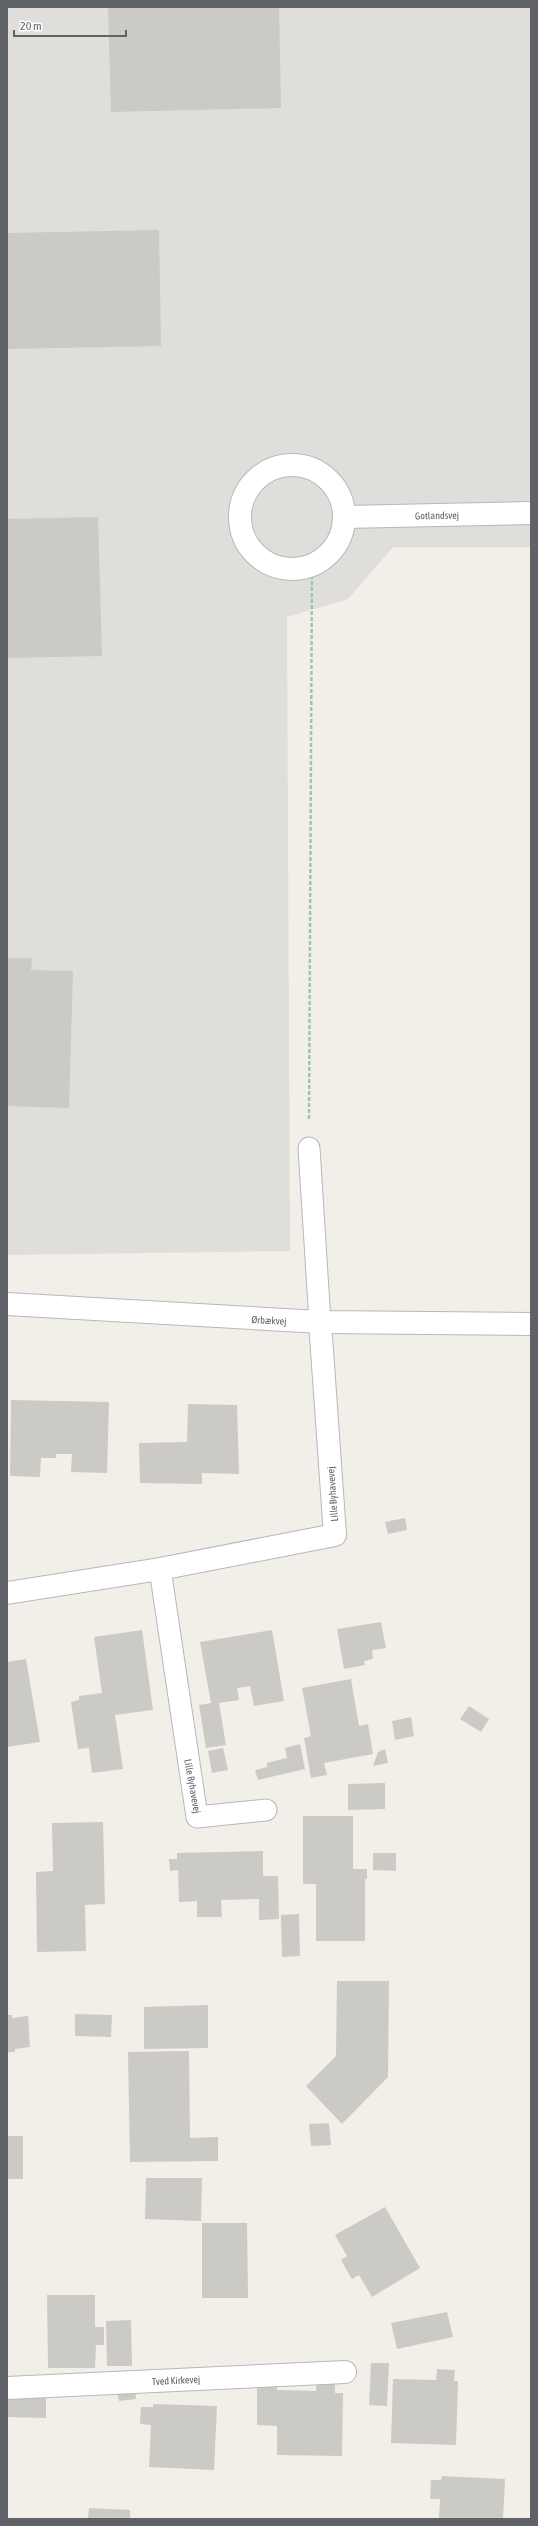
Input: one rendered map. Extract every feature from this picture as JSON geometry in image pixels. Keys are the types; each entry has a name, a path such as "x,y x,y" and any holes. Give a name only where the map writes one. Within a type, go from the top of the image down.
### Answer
{"street":[{"path":"291,465 311,469 328,480 340,497 344,517 340,537 329,554 312,566 292,570 272,566 255,555 243,538 239,518 243,498 254,480 271,469 291,465"},
{"name":"Gotlandsvej","path":"344,517 531,514"},
{"name":"Ørbækvej","path":"7,1304 320,1322 531,1324"},
{"name":"Lille Byhavevej","path":"7,1593 160,1569 335,1535 320,1322"},
{"name":"Tved Kirkevej","path":"7,2388 345,2372"}],"lane":[{"path":"309,1148 320,1322"},
{"name":"Lille Byhavevej","path":"160,1569 197,1817 266,1810"}],"path":[{"path":"309,1148 312,566"}],"shaded area":[{"path":"7,7 531,7 531,547 393,547 348,599 287,617 290,1251 7,1255"}],"building":[{"path":"108,7 279,7 281,108 111,112"},
{"path":"159,230 161,346 7,349 7,233"},
{"path":"98,517 102,656 7,658 7,519"},
{"path":"7,958 32,958 31,970 73,971 69,1108 7,1106"},
{"path":"11,1400 109,1402 107,1473 71,1472 72,1454 56,1454 56,1458 41,1458 40,1477 10,1476"},
{"path":"188,1404 237,1405 239,1474 202,1473 202,1484 140,1483 139,1443 187,1442"},
{"path":"405,1518 407,1530 388,1534 385,1522"},
{"path":"381,1622 386,1648 372,1650 373,1659 364,1661 365,1665 344,1669 337,1629"},
{"path":"142,1630 153,1710 115,1715 123,1769 92,1773 89,1748 78,1749 71,1702 79,1700 79,1696 102,1693 94,1637"},
{"path":"272,1630 284,1701 254,1706 250,1686 237,1688 239,1700 219,1703 226,1745 206,1748 199,1705 211,1703 200,1642"},
{"path":"26,1659 40,1742 7,1747 7,1662"},
{"path":"351,1679 359,1726 368,1724 373,1754 324,1763 327,1775 311,1778 304,1738 311,1736 302,1688"},
{"path":"469,1706 489,1719 481,1732 460,1719"},
{"path":"411,1717 414,1736 395,1740 392,1721"},
{"path":"300,1744 305,1769 258,1780 255,1770 267,1767 267,1763 287,1758 285,1748"},
{"path":"223,1748 228,1770 212,1773 208,1751"},
{"path":"385,1749 388,1763 373,1766 378,1752"},
{"path":"385,1783 385,1809 348,1810 348,1784"},
{"path":"303,1816 353,1816 353,1869 367,1869 367,1879 365,1879 365,1941 316,1941 316,1884 303,1884"},
{"path":"103,1822 105,1904 85,1905 86,1951 37,1952 36,1872 53,1871 52,1823"},
{"path":"263,1851 263,1876 278,1876 279,1919 259,1920 259,1899 221,1900 222,1917 197,1917 197,1901 179,1902 178,1870 170,1871 169,1859 177,1859 177,1853"},
{"path":"373,1853 396,1853 396,1871 373,1870"},
{"path":"299,1914 300,1956 282,1957 281,1915"},
{"path":"337,1981 389,1981 388,2077 342,2124 306,2086 336,2056"},
{"path":"208,2005 208,2048 144,2049 144,2007"},
{"path":"75,2014 112,2015 111,2037 75,2036"},
{"path":"7,2015 12,2015 12,2018 28,2016 30,2047 15,2049 15,2052 7,2052"},
{"path":"189,2051 190,2138 218,2137 218,2161 130,2162 128,2052"},
{"path":"329,2123 331,2145 311,2146 309,2124"},
{"path":"7,2136 23,2136 23,2179 7,2179"},
{"path":"146,2178 202,2178 201,2221 145,2219"},
{"path":"385,2207 420,2268 372,2297 359,2275 352,2279 341,2260 347,2256 335,2235"},
{"path":"202,2223 247,2223 248,2298 202,2298"},
{"path":"47,2295 95,2295 95,2327 104,2327 104,2345 96,2345 95,2368 48,2368"},
{"path":"447,2312 453,2337 397,2349 391,2323"},
{"path":"131,2320 132,2366 107,2366 106,2321"},
{"path":"371,2363 389,2363 387,2406 369,2405"},
{"path":"437,2369 455,2370 454,2381 458,2381 456,2445 391,2443 393,2379 436,2380"},
{"path":"317,2381 335,2382 335,2393 343,2393 342,2456 277,2455 277,2426 257,2425 257,2382 277,2382 277,2390 316,2391"},
{"path":"135,2388 136,2399 119,2401 117,2390"},
{"path":"7,2393 46,2395 46,2418 7,2417"},
{"path":"153,2404 217,2406 214,2470 149,2467 151,2425 140,2424 141,2407 153,2407"},
{"path":"442,2476 505,2479 503,2519 439,2519 440,2499 430,2499 431,2480 441,2480"},
{"path":"89,2508 130,2510 130,2519 88,2519"}]}
